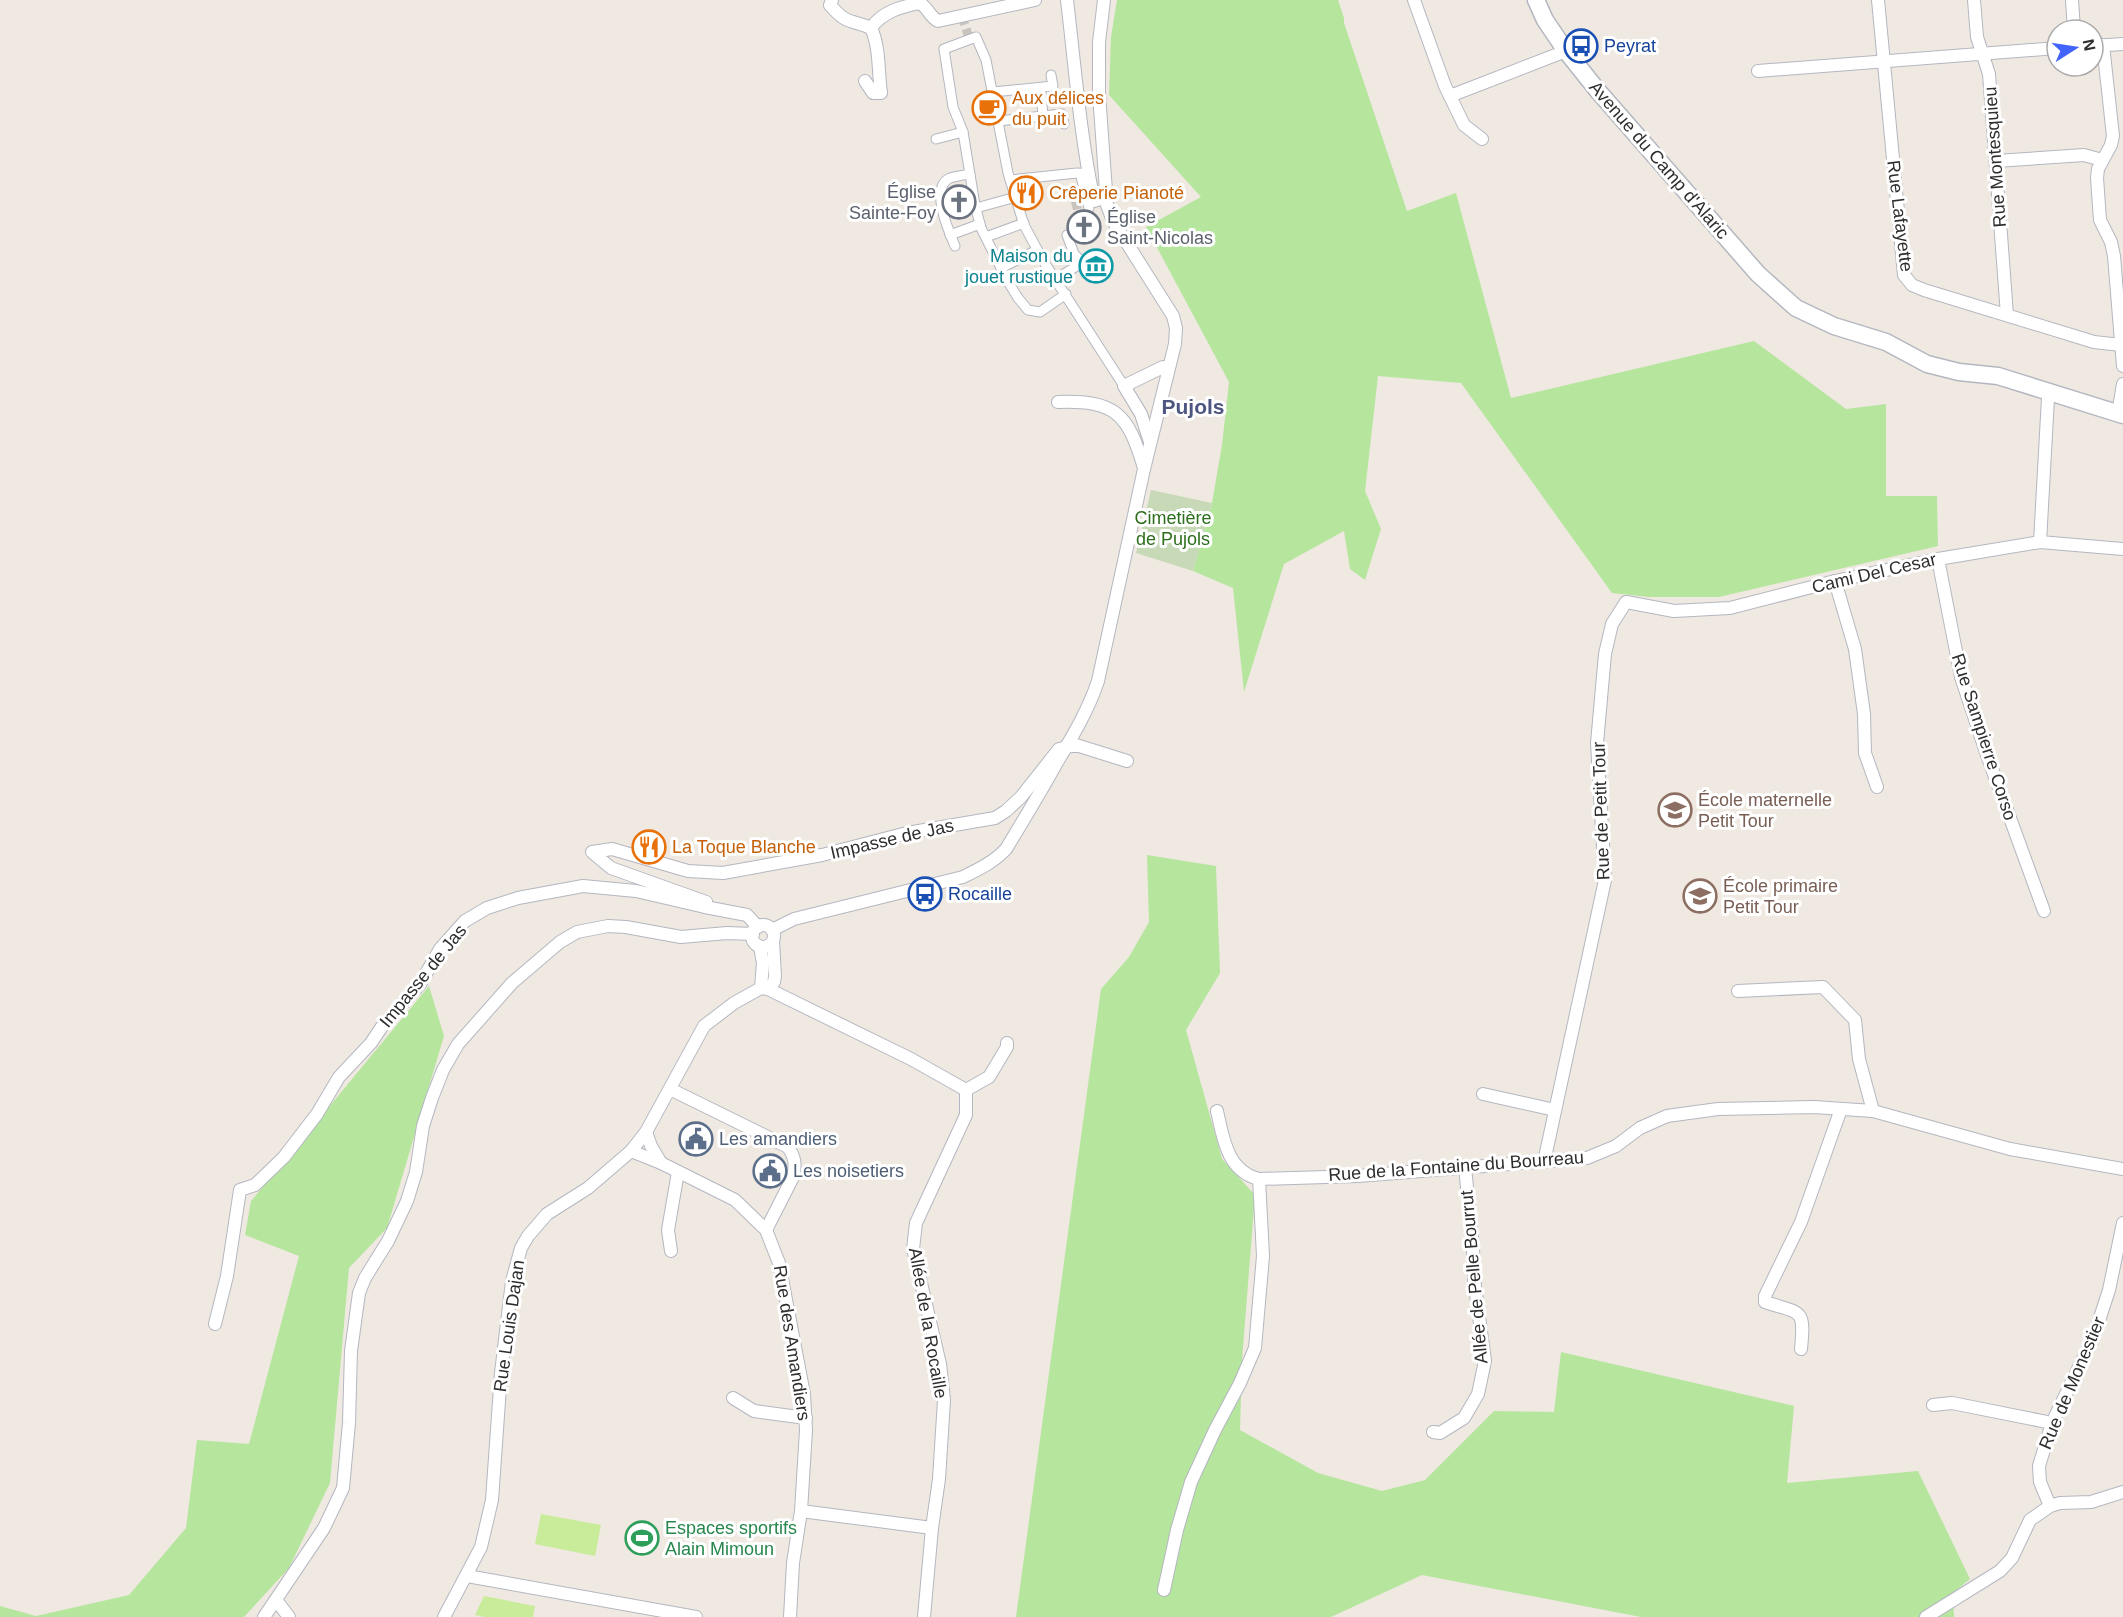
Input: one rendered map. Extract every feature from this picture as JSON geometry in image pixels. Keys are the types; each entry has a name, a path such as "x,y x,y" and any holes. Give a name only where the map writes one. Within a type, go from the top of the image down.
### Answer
{"main road":[{"name":"Avenue du Camp d'Alaric","path":"1536,0 1545,20 1598,92 1758,274 1796,308 1834,326 1886,342 1927,364 1959,372 1998,376 2120,414"}],"street":[{"path":"832,0 830,5 843,20 861,23 871,28 877,41 881,93 873,93 865,81"},
{"path":"871,28 888,12 920,3 928,8 933,18 938,21 1035,0"},
{"path":"1066,0 1092,201"},
{"path":"1092,201 1099,42 1104,0"},
{"path":"1414,0 1450,96 1464,125 1482,140"},
{"name":"Rue Lafayette","path":"1878,0 1904,275 1912,285 1924,291 2094,342 2121,345"},
{"name":"Rue Montesquieu","path":"1974,0 1977,38 1989,74 2007,315"},
{"path":"2072,0 2073,18"},
{"path":"1066,294 1040,312 1028,310 1018,298 1001,268 980,224 963,132 953,107 944,49 969,38 976,37 986,60 999,121 1007,175 1024,224 1037,249 1066,294 1124,386 1141,414 1150,444"},
{"path":"2105,45 2123,44"},
{"path":"1758,71 2045,49"},
{"path":"1450,96 1566,51"},
{"path":"993,92 1053,86 1051,75"},
{"path":"2105,78 2118,136 2102,160 2097,178 2099,213 2113,248 2123,366"},
{"path":"1041,94 1043,116"},
{"path":"999,121 1062,114 1064,124"},
{"path":"936,139 963,132"},
{"path":"1996,161 2084,155 2102,160"},
{"path":"760,947 768,946 772,936 794,919 963,877 981,868 1006,849 1083,717 1098,681 1167,368 1175,344 1176,328 1173,316 1113,221 1092,201 1078,173 1007,175"},
{"path":"955,246 943,213 943,185 949,178 972,178"},
{"path":"976,208 1016,197"},
{"path":"950,235 980,224"},
{"path":"986,237 1024,224"},
{"path":"1056,279 1080,264 1067,235"},
{"path":"1001,268 1037,249"},
{"path":"1124,386 1163,367 1167,368"},
{"path":"2120,414 2123,384"},
{"path":"2040,542 2050,392"},
{"path":"1058,402 1097,403 1119,414 1136,439 1144,469"},
{"name":"Cami Del Cesar","path":"1626,602 1674,611 1730,609 1836,581 1938,559 2040,542 2123,549"},
{"name":"Rue Sampierre Corso","path":"1938,559 1961,677 2044,911"},
{"path":"1836,581 1855,649 1864,714 1865,753 1877,787"},
{"name":"Rue de Petit Tour","path":"1544,1162 1605,880 1597,743 1605,654 1612,624 1626,602"},
{"path":"1066,748 1076,745 1127,761"},
{"name":"Impasse de Jas","path":"215,1324 227,1276 240,1190 255,1185 284,1157 317,1114 339,1077 371,1043 381,1028 420,984 440,949 465,921 487,908 518,898 583,886 636,891 705,907 706,902 611,868 592,852 612,849 688,871 723,873 822,855 907,833 995,818 1021,797 1059,749 1066,748"},
{"path":"705,907 747,915 755,930 755,943 760,947 764,988"},
{"path":"264,1617 324,1528 343,1488 349,1423 351,1351 359,1293 407,1201 416,1172 423,1126 432,1098 443,1070 458,1044 512,983 561,942 578,932 608,926 681,937 755,930 767,926 772,936 775,976 774,982 764,988"},
{"path":"1738,991 1823,987 1855,1020 1859,1059 1873,1111"},
{"path":"764,988 911,1059 966,1090 989,1077 1007,1043"},
{"name":"Rue Louis Dajan","path":"444,1617 481,1547 492,1500 501,1373 512,1281 521,1248 547,1214 588,1188 631,1151 646,1132 704,1026 734,1003 764,988"},
{"path":"670,1089 788,1147 794,1156 793,1177 766,1230"},
{"name":"Allée de la Rocaille","path":"924,1617 939,1479 944,1400 940,1364 913,1249 913,1238 916,1223 966,1115 966,1090"},
{"path":"1483,1094 1555,1110"},
{"name":"Rue de la Fontaine du Bourreau","path":"1259,1179 1358,1176 1587,1158 1616,1146 1640,1128 1667,1116 1718,1108 1814,1107 1873,1111 2010,1149 2123,1169"},
{"path":"1801,1350 1802,1318 1797,1312 1765,1302 1765,1296 1801,1222 1841,1108"},
{"path":"1164,1590 1176,1530 1191,1482 1255,1348 1263,1256 1259,1179 1252,1178 1231,1161 1217,1111"},
{"path":"646,1132 651,1146 662,1163"},
{"name":"Rue des Amandiers","path":"631,1151 662,1163 735,1200 766,1230 779,1263 804,1394 806,1418 801,1511 790,1617"},
{"name":"Allée de Pelle Bourrut","path":"1432,1432 1440,1433 1464,1418 1478,1394 1485,1361 1474,1279 1465,1167"},
{"path":"671,1251 668,1230 678,1172"},
{"name":"Rue de Monestier","path":"2050,1506 2040,1482 2039,1466 2052,1423 2094,1336 2109,1290 2123,1223"},
{"path":"733,1398 754,1411 806,1418"},
{"path":"1933,1405 1952,1403 2052,1423"},
{"path":"1926,1617 2000,1571 2012,1558 2030,1520 2050,1506 2060,1503 2091,1502 2123,1492"},
{"path":"801,1511 932,1528"},
{"path":"467,1576 696,1617"},
{"path":"276,1600 289,1617"}],"green space":[{"path":"1117,0 1338,0 1407,211 1456,193 1511,398 1754,341 1846,409 1886,404 1886,496 1937,496 1938,546 1719,597 1649,597 1612,593 1461,383 1378,376 1365,491 1381,529 1365,580 1350,569 1344,531 1284,564 1244,692 1233,588 1193,571 1212,503 1222,445 1229,382 1146,227 1201,197 1109,95 1111,37"},
{"name":"Cimetière de Pujols","path":"1151,490 1212,503 1193,571 1136,553"},
{"path":"1147,855 1216,866 1220,973 1186,1030 1222,1159 1255,1195 1242,1360 1240,1430 1318,1473 1382,1491 1425,1480 1494,1411 1554,1412 1561,1352 1794,1406 1787,1483 1918,1471 1970,1579 1953,1593 1954,1617 1641,1617 1422,1575 1331,1617 1016,1617 1101,989 1129,957 1149,922"},
{"path":"429,986 444,1036 387,1228 349,1268 330,1483 289,1568 244,1617 0,1617 0,1606 36,1616 129,1595 186,1528 197,1440 249,1444 299,1256 245,1235 251,1201"},
{"path":"541,1514 601,1525 595,1556 535,1544"},
{"path":"484,1596 535,1606 533,1617 475,1615"}],"tunnel":[{"path":"962,16 969,38"},
{"path":"1072,206 1084,203"}],"place":[{"name":"Peyrat","path":"1581,46"},
{"name":"Aux délices du puit","path":"989,108"},
{"name":"Crêperie Pianoté","path":"1026,193"},
{"name":"Église Sainte-Foy","path":"959,202"},
{"name":"Église Saint-Nicolas","path":"1084,227"},
{"name":"Maison du jouet rustique","path":"1096,266"},
{"name":"École maternelle Petit Tour","path":"1675,810"},
{"name":"La Toque Blanche","path":"649,847"},
{"name":"Rocaille","path":"925,894"},
{"name":"École primaire Petit Tour","path":"1700,896"},
{"name":"Les amandiers","path":"696,1139"},
{"name":"Les noisetiers","path":"770,1171"},
{"name":"Espaces sportifs Alain Mimoun","path":"642,1538"}],"district":[{"name":"Pujols","path":"1193,407"}]}
